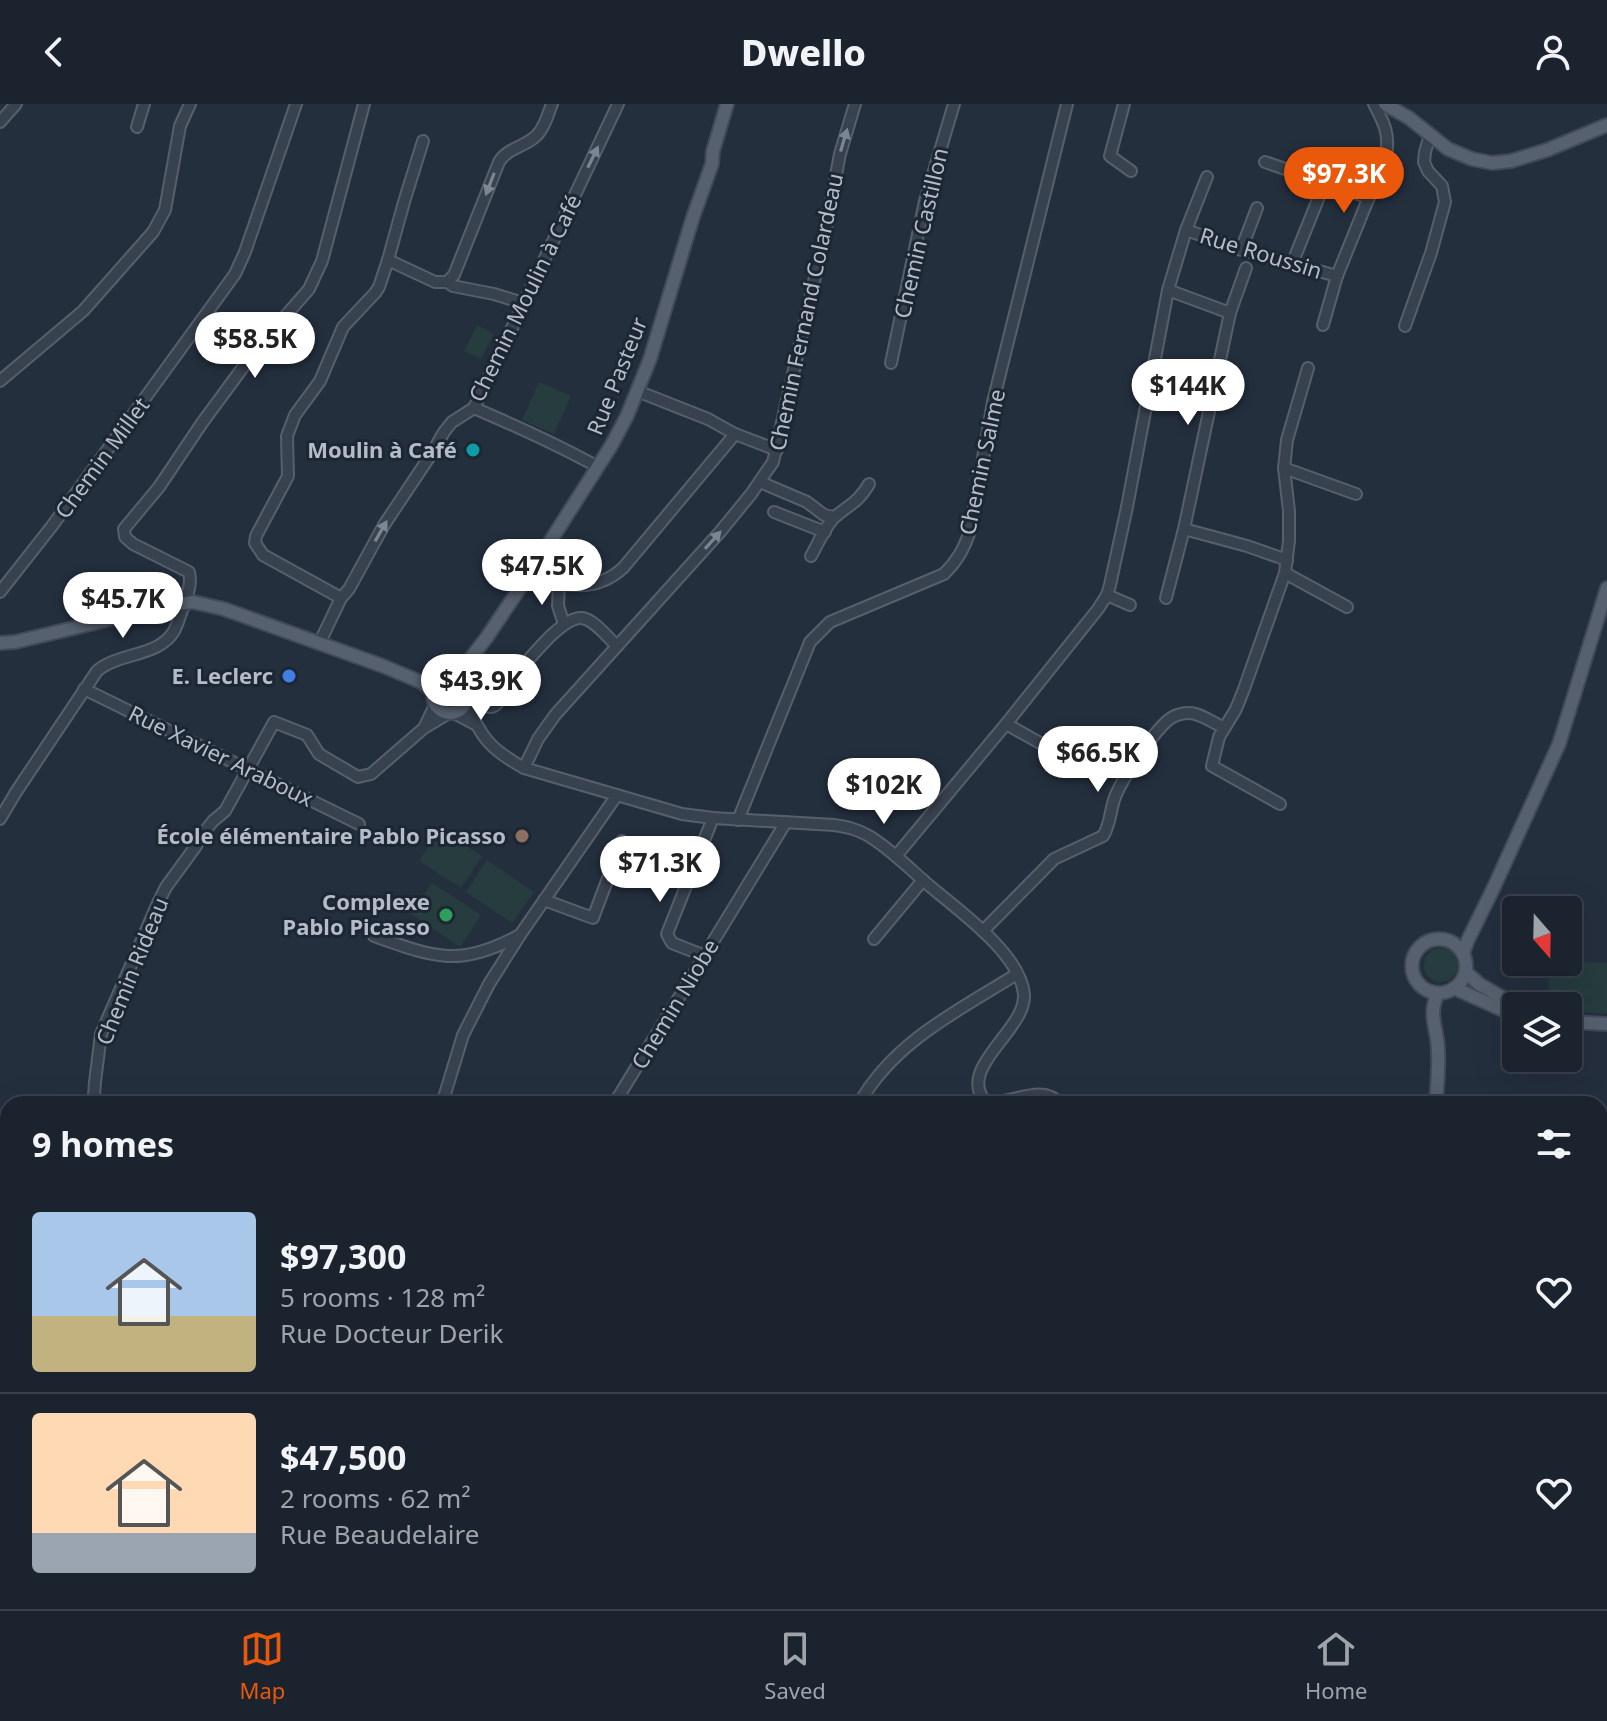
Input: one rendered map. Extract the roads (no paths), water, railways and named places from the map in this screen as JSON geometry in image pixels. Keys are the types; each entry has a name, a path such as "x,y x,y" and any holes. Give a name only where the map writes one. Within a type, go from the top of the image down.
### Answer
{"main road":[{"name":"Rue Pasteur","path":"445,689 487,637 532,570 627,416 650,359 712,164 727,104"},
{"path":"1385,104 1409,118 1448,149 1492,163 1511,161 1547,150 1607,125"},
{"path":"1463,953 1559,744 1607,588"},
{"path":"0,643 184,603 205,604 421,682 466,691 464,707 452,713 444,712 445,689"},
{"path":"1452,942 1477,921"},
{"path":"1418,984 1438,993 1454,988 1466,972 1463,953 1452,942 1435,938 1420,945 1412,960 1411,969 1437,1038"},
{"path":"1466,972 1502,997"},
{"path":"1454,988 1502,1011"},
{"path":"1436,1096 1439,1047 1433,1008 1438,993"},
{"path":"1582,1023 1607,1024"}],"street":[{"path":"0,122 16,104"},
{"path":"137,127 144,104"},
{"path":"0,381 83,311 153,232 165,210 180,126 190,104"},
{"name":"Chemin Millet","path":"0,592 61,514 235,274 296,104"},
{"path":"0,819 97,671 106,664 165,642 176,629 191,582 189,572 128,541 124,529 159,487 255,351 313,282 322,261 364,104"},
{"path":"447,282 454,275 499,162 505,153 536,137 552,104"},
{"name":"Chemin Moulin à Café","path":"319,644 341,598 384,525 444,432 452,422 474,408 618,104"},
{"name":"Chemin Fernand Colardeau","path":"524,768 546,727 720,532 773,462 840,154 855,104"},
{"name":"Chemin Castillon","path":"891,363 925,201 954,104"},
{"name":"Chemin Salme","path":"738,820 810,642 830,622 944,574 962,552 970,531 993,402 1067,104"},
{"path":"1124,104 1110,156 1131,171"},
{"path":"1323,325 1337,276 1386,155 1389,139 1374,104"},
{"path":"1405,326 1445,202 1442,186 1424,162 1430,135"},
{"path":"341,598 263,555 255,543 256,536 288,476 287,436 295,415 320,381 343,327 375,293 388,260 423,141"},
{"path":"1265,162 1369,198"},
{"path":"896,856 1006,724 1107,595 1168,290 1186,230 1207,177"},
{"path":"1292,264 1325,182"},
{"path":"1241,250 1257,208"},
{"name":"Rue Roussin","path":"1186,230 1241,250 1337,276"},
{"path":"388,260 435,282 447,282 523,303"},
{"path":"1166,598 1184,529 1230,313 1246,268"},
{"path":"1168,290 1230,313"},
{"path":"1280,804 1212,766 1219,737 1236,709 1285,573 1289,541 1284,468 1287,440 1308,368"},
{"path":"637,391 777,450"},
{"path":"474,408 598,467"},
{"path":"532,570 559,583 593,584 615,575 735,434"},
{"path":"1284,468 1356,494"},
{"path":"760,482 807,502 824,515 834,517"},
{"path":"811,556 834,517 861,498 869,484"},
{"path":"774,512 825,532"},
{"path":"1184,529 1287,560"},
{"path":"1285,573 1347,607"},
{"path":"559,583 558,606 564,624"},
{"path":"1107,595 1130,605"},
{"path":"498,694 564,624 581,618 590,621 617,646"},
{"name":"Rue Xavier Araboux","path":"84,689 359,824"},
{"path":"424,728 445,689"},
{"path":"466,702 487,742 524,768 682,814 853,828 896,856 983,931 1017,974 1024,997 1022,1007 979,1074 978,1090 981,1096"},
{"path":"983,931 1054,859 1103,836 1120,786 1164,724 1180,714 1192,712 1223,727"},
{"path":"424,728 452,713 475,724"},
{"name":"Chemin Rideau","path":"96,1096 101,1034 152,915 166,887 202,835 225,811 274,722 307,735 319,754 358,777 375,770 424,728"},
{"path":"1006,724 1058,753"},
{"path":"444,1096 463,1035 501,964 617,795"},
{"path":"705,956 672,943 667,934 713,818"},
{"name":"Chemin Niobe","path":"619,1096 786,822"},
{"path":"544,900 593,918 622,841"},
{"path":"874,939 923,880"},
{"path":"374,936 418,952 449,957 486,952 520,935"},
{"path":"486,952 501,964"},
{"path":"864,1096 880,1072 905,1047 1017,974"}],"place":[{"name":"Moulin à Café","path":"473,450"},
{"name":"E. Leclerc","path":"289,676"},
{"name":"École élémentaire Pablo Picasso","path":"522,836"},
{"name":"Complexe Pablo Picasso","path":"446,915"}]}
